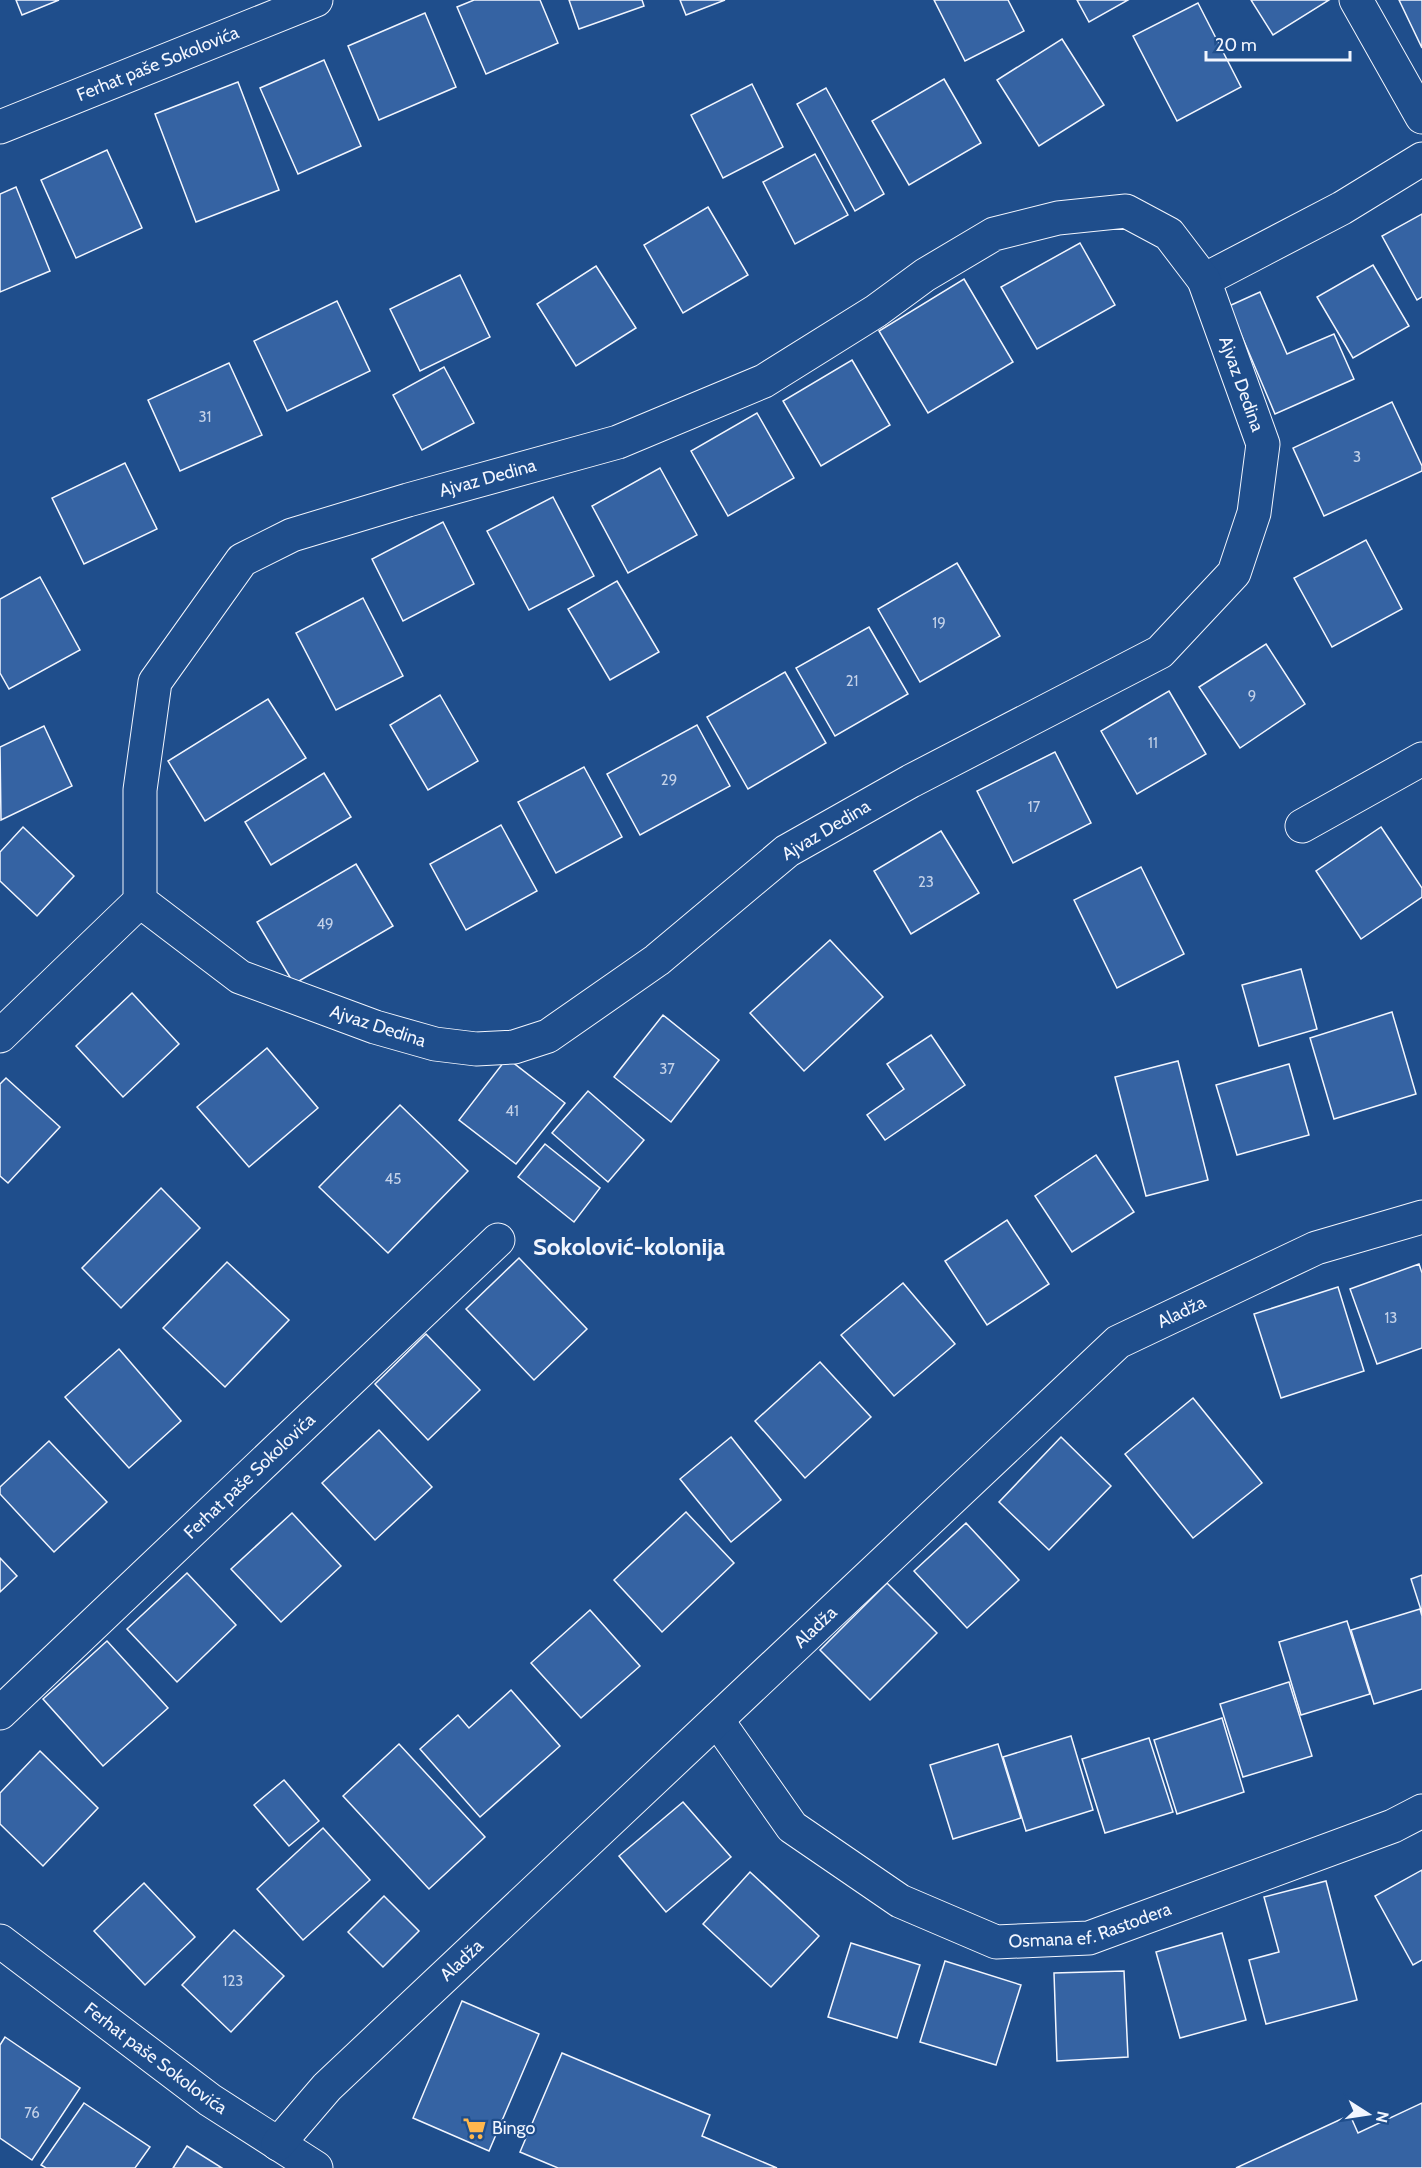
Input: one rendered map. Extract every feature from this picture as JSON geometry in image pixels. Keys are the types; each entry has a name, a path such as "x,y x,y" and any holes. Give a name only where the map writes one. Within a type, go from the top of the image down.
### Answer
{"street":[{"name":"Ferhat paše Sokolovića","path":"0,127 316,0"},
{"path":"1356,0 1422,117"},
{"path":"1204,280 1342,208 1422,159"},
{"name":"Ajvaz Dedina","path":"1126,212 1169,234 1204,280 1263,444 1254,513 1234,573 1160,652 911,780 787,851 657,960 548,1036 514,1047 476,1049 435,1044 375,1027 240,977 140,901 140,790 155,682 242,560 292,535 618,441 764,381 876,311 926,275 994,234 1058,218 1126,212"},
{"path":"1302,826 1422,759"},
{"path":"0,1036 140,901"},
{"name":"Aladža","path":"278,2144 327,2087 1118,1342 1316,1248 1422,1216"},
{"name":"Ferhat paše Sokolovića","path":"0,1713 498,1240"},
{"name":"Osmana ef. Rastodera","path":"717,1720 792,1827 900,1901 996,1942 1089,1938 1393,1826 1422,1811"},
{"name":"Ferhat paše Sokolovića","path":"0,1941 210,2100 316,2168"}],"building":[{"path":"16,0 59,0 22,15"},
{"path":"474,0 540,0 558,43 486,74 457,7"},
{"path":"569,0 642,0 644,6 579,29"},
{"path":"680,0 725,0 686,15"},
{"path":"934,0 1008,0 1024,31 965,61"},
{"path":"1077,0 1128,0 1089,22"},
{"path":"1251,0 1329,0 1273,35"},
{"path":"1399,0 1422,0 1422,48"},
{"path":"1198,3 1241,87 1177,121 1133,36"},
{"path":"425,13 456,87 379,120 348,46"},
{"path":"1062,39 1104,105 1039,146 997,80"},
{"path":"324,60 361,146 298,174 260,88"},
{"path":"944,79 981,143 909,185 872,121"},
{"path":"238,82 279,190 196,222 155,114"},
{"path":"752,84 783,147 723,178 691,115"},
{"path":"826,88 884,194 855,211 797,104"},
{"path":"107,150 142,228 76,258 41,180"},
{"path":"815,154 848,215 795,244 763,182"},
{"path":"16,187 50,271 0,292 0,194"},
{"path":"708,207 748,275 683,313 644,245"},
{"path":"1422,214 1422,297 1417,300 1382,236"},
{"path":"1080,243 1115,305 1037,349 1001,287"},
{"path":"1373,265 1409,326 1353,358 1317,297"},
{"path":"596,266 636,328 576,366 537,304"},
{"path":"460,275 490,337 420,371 390,309"},
{"path":"964,279 1013,362 928,413 879,331"},
{"path":"1260,292 1287,354 1334,334 1354,379 1275,414 1229,306"},
{"path":"337,301 370,371 287,411 254,341"},
{"path":"852,360 890,425 821,466 783,401"},
{"path":"229,363 262,435 180,471 148,400"},
{"path":"444,367 474,423 422,450 393,395"},
{"path":"1392,402 1422,466 1422,471 1324,516 1293,448"},
{"path":"757,413 794,478 728,516 691,451"},
{"path":"125,463 157,529 84,564 52,498"},
{"path":"660,468 697,535 628,573 592,506"},
{"path":"553,497 594,576 529,610 487,531"},
{"path":"443,522 474,584 403,621 372,559"},
{"path":"1366,540 1402,609 1332,647 1294,578"},
{"path":"957,563 1000,636 920,682 878,609"},
{"path":"40,577 80,650 9,689 0,673 0,599"},
{"path":"617,581 659,652 610,680 568,609"},
{"path":"363,598 403,676 336,710 296,633"},
{"path":"869,627 908,694 835,736 796,668"},
{"path":"1266,644 1305,704 1240,748 1199,687"},
{"path":"785,672 826,743 748,789 707,717"},
{"path":"1169,691 1206,754 1137,794 1101,731"},
{"path":"440,695 478,761 428,790 390,725"},
{"path":"268,699 306,758 205,821 168,761"},
{"path":"697,725 730,786 640,835 607,774"},
{"path":"44,726 72,786 1,820 0,747"},
{"path":"1055,752 1091,823 1013,863 977,791"},
{"path":"584,767 622,837 556,873 518,802"},
{"path":"324,773 351,817 271,865 245,822"},
{"path":"501,825 537,891 466,930 430,864"},
{"path":"23,827 74,876 37,916 0,881 0,852"},
{"path":"1381,827 1422,888 1422,897 1361,939 1316,871"},
{"path":"941,831 979,893 911,934 874,871"},
{"path":"356,864 393,926 294,984 257,922"},
{"path":"1141,867 1184,954 1117,988 1074,900"},
{"path":"830,940 883,997 804,1071 750,1013"},
{"path":"1301,969 1317,1029 1259,1046 1242,985"},
{"path":"132,993 179,1044 123,1097 76,1046"},
{"path":"1392,1012 1416,1094 1334,1119 1310,1038"},
{"path":"663,1015 719,1060 671,1122 614,1077"},
{"path":"931,1035 965,1085 885,1140 867,1115 904,1089 887,1064"},
{"path":"267,1048 318,1108 249,1167 197,1107"},
{"path":"507,1058 565,1103 516,1164 459,1120"},
{"path":"1178,1061 1208,1180 1146,1196 1115,1077"},
{"path":"1289,1064 1309,1135 1237,1155 1216,1085"},
{"path":"6,1078 60,1127 8,1183 0,1176 0,1084"},
{"path":"588,1091 644,1140 608,1182 552,1133"},
{"path":"400,1105 468,1171 388,1253 319,1187"},
{"path":"545,1144 600,1188 574,1222 518,1177"},
{"path":"1096,1155 1134,1212 1072,1252 1035,1196"},
{"path":"161,1188 200,1228 121,1308 82,1268"},
{"path":"1007,1220 1049,1284 987,1325 945,1261"},
{"path":"519,1258 587,1329 534,1380 466,1309"},
{"path":"227,1262 289,1320 225,1387 163,1328"},
{"path":"1419,1264 1422,1273 1422,1348 1377,1364 1350,1289"},
{"path":"903,1283 955,1344 894,1396 841,1335"},
{"path":"1338,1287 1364,1371 1281,1398 1254,1314"},
{"path":"426,1334 480,1390 428,1440 375,1384"},
{"path":"119,1349 181,1421 129,1468 65,1397"},
{"path":"820,1362 871,1417 805,1478 755,1421"},
{"path":"1193,1398 1262,1483 1193,1538 1125,1454"},
{"path":"379,1430 432,1487 375,1540 322,1483"},
{"path":"731,1437 781,1500 731,1542 680,1479"},
{"path":"1061,1437 1111,1486 1049,1550 999,1502"},
{"path":"49,1441 107,1502 54,1552 0,1494 0,1487"},
{"path":"686,1512 734,1563 662,1632 614,1580"},
{"path":"292,1513 341,1566 281,1622 231,1569"},
{"path":"966,1523 1019,1580 967,1628 914,1571"},
{"path":"0,1558 17,1576 0,1592"},
{"path":"187,1573 236,1625 177,1682 127,1629"},
{"path":"1422,1575 1422,1613 1411,1579"},
{"path":"887,1583 937,1633 870,1700 820,1650"},
{"path":"1420,1609 1422,1616 1422,1689 1374,1704 1351,1630"},
{"path":"590,1610 640,1666 581,1718 531,1663"},
{"path":"1347,1621 1370,1694 1301,1715 1279,1642"},
{"path":"107,1641 168,1708 103,1766 43,1699"},
{"path":"1289,1682 1312,1756 1243,1777 1220,1704"},
{"path":"511,1690 560,1746 480,1817 420,1749 458,1715 469,1728"},
{"path":"1222,1718 1244,1792 1177,1814 1154,1740"},
{"path":"1071,1736 1093,1810 1026,1831 1003,1757"},
{"path":"1149,1738 1173,1812 1105,1833 1082,1759"},
{"path":"399,1744 485,1837 429,1889 343,1796"},
{"path":"998,1744 1021,1818 953,1839 930,1765"},
{"path":"40,1751 98,1808 43,1866 0,1824 0,1793"},
{"path":"284,1780 319,1821 289,1846 254,1805"},
{"path":"683,1802 731,1857 666,1912 619,1856"},
{"path":"323,1828 370,1880 303,1940 257,1889"},
{"path":"1422,1870 1422,1960 1413,1965 1375,1896"},
{"path":"750,1872 819,1936 771,1987 703,1924"},
{"path":"1326,1881 1357,2000 1266,2024 1249,1960 1279,1952 1264,1897"},
{"path":"144,1883 195,1937 145,1985 94,1931"},
{"path":"384,1896 419,1931 383,1967 348,1932"},
{"path":"234,1930 284,1976 231,2032 182,1985"},
{"path":"1222,1933 1246,2020 1180,2038 1156,1952"},
{"path":"851,1943 920,1965 897,2038 828,2017"},
{"path":"945,1961 1021,1985 996,2065 920,2042"},
{"path":"1124,1971 1128,2057 1057,2061 1054,1973"},
{"path":"462,2001 539,2034 489,2151 413,2118"},
{"path":"5,2037 80,2088 32,2160 0,2138 0,2045"},
{"path":"562,2053 710,2115 702,2136 777,2168 558,2168 520,2152"},
{"path":"84,2103 150,2147 135,2168 46,2168 41,2165"},
{"path":"1422,2103 1422,2168 1236,2168 1350,2115 1358,2133"},
{"path":"187,2146 222,2168 173,2168"}],"place":[{"name":"Bingo","path":"474,2128"}],"district":[{"name":"Sokolović-kolonija","path":"629,1246"}]}
